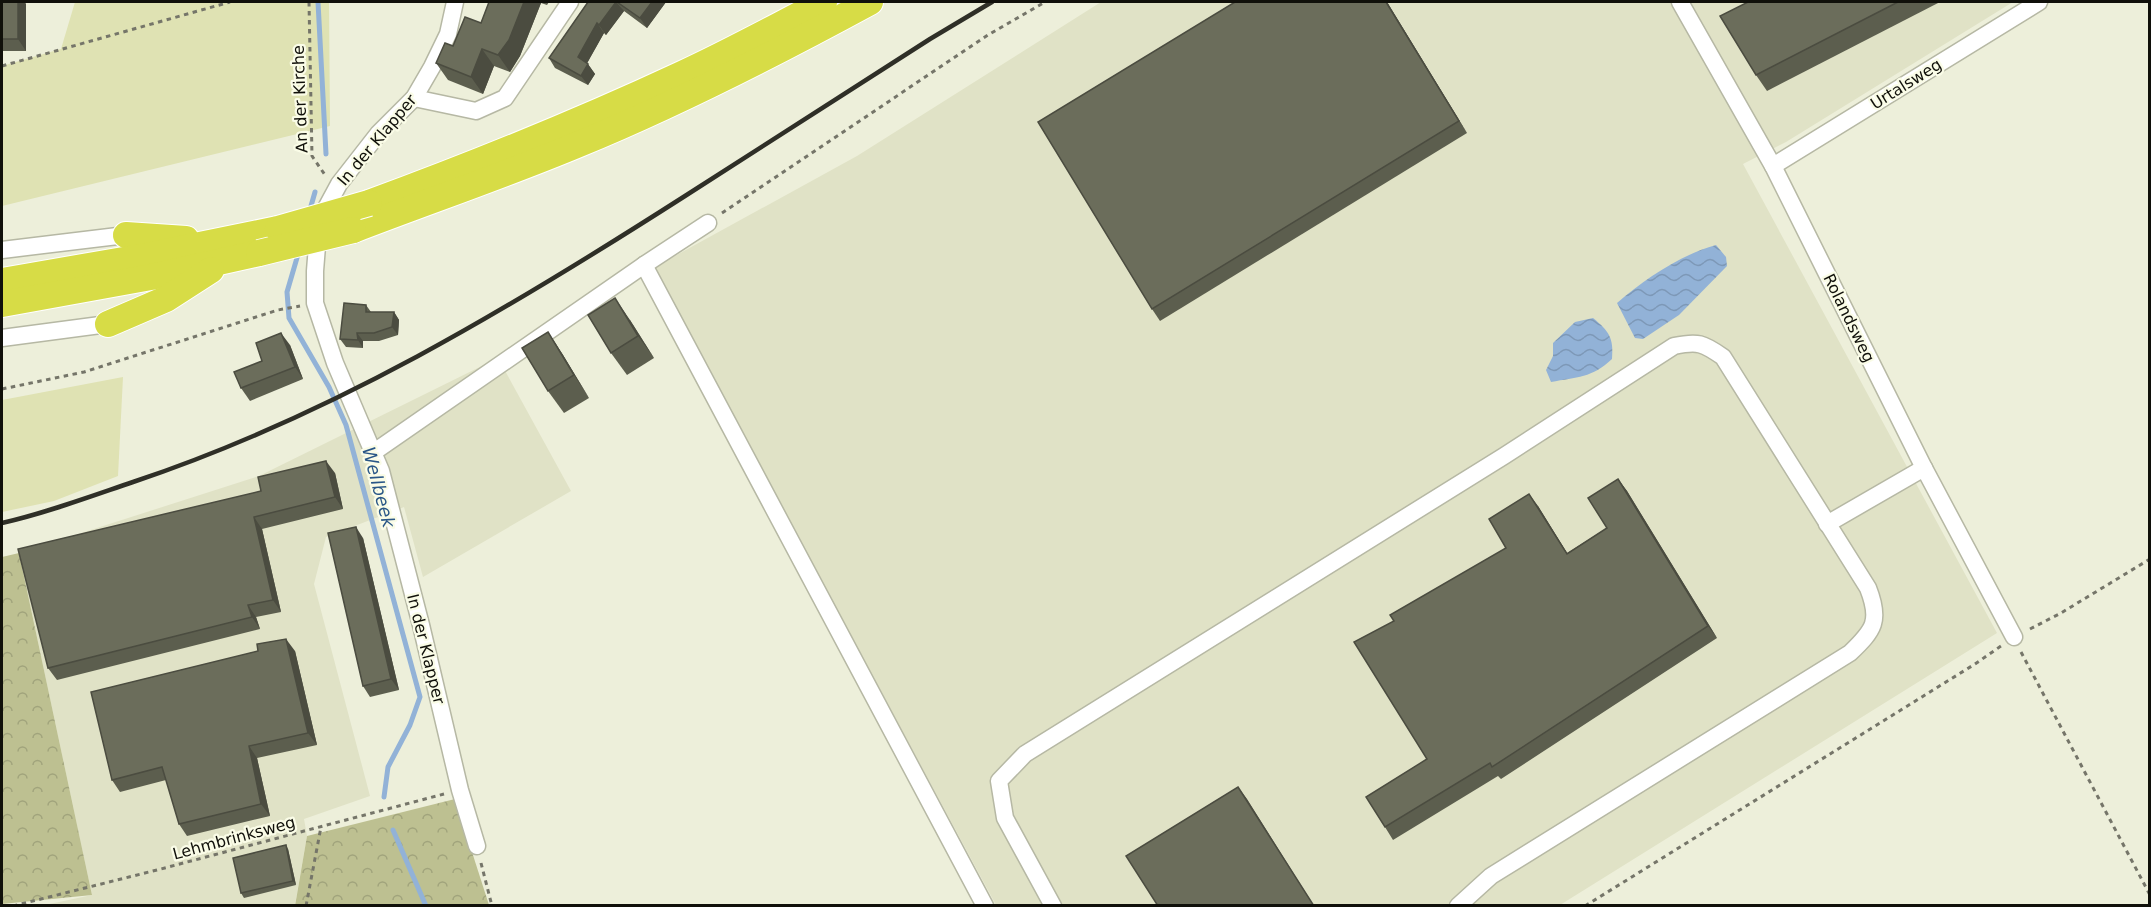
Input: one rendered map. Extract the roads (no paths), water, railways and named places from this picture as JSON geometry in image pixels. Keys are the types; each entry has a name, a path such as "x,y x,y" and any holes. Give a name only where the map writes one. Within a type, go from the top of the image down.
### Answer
{"highway":[{"path":"2,304 97,288 220,250 278,229 369,203 461,169 571,124 684,73 824,2"},
{"path":"126,235 220,250 260,253 353,230 579,144 789,45 870,2"},
{"path":"2,281 141,257 220,250"},
{"path":"108,324 166,299 220,250"}],"street":[{"name":"In der Klapper","path":"455,2 448,34 414,98 378,134 339,184 319,222 315,303 335,363 374,452 421,625 460,790 477,846"},
{"path":"414,98 476,111 505,98 570,2"},
{"name":"Rolandsweg","path":"1680,2 1773,166 1924,468 2002,612 2013,637"},
{"name":"Urtalsweg","path":"1773,166 2039,2"},
{"path":"374,452 708,223"},
{"path":"2,250 126,235"},
{"path":"644,265 986,906"},
{"path":"2,338 108,324"},
{"path":"1053,906 1005,818 999,781 1025,754 1504,456 1674,346 1688,343 1705,345 1723,357 1868,588 1874,603 1874,619 1870,634 1850,653 1491,876 1458,906"},
{"path":"1827,524 1924,468"}],"water":[{"path":"1716,245 1726,257 1727,266 1679,315 1643,339 1635,338 1617,303 1664,269 1689,255"},
{"path":"1593,318 1603,327 1611,340 1612,359 1591,373 1551,382 1546,370 1553,356 1553,343 1575,322"}],"waterway":[{"name":"Wellbeek","path":"318,2 326,154"},
{"name":"Wellbeek","path":"309,213 315,192"},
{"name":"Wellbeek","path":"299,251 287,292 289,318 329,387 346,425 420,697 410,725 388,767 384,797"},
{"name":"Wellbeek","path":"393,830 426,906"}],"railway":[{"path":"2,523 68,504 206,455 349,392 418,356 553,279 992,2"}]}
